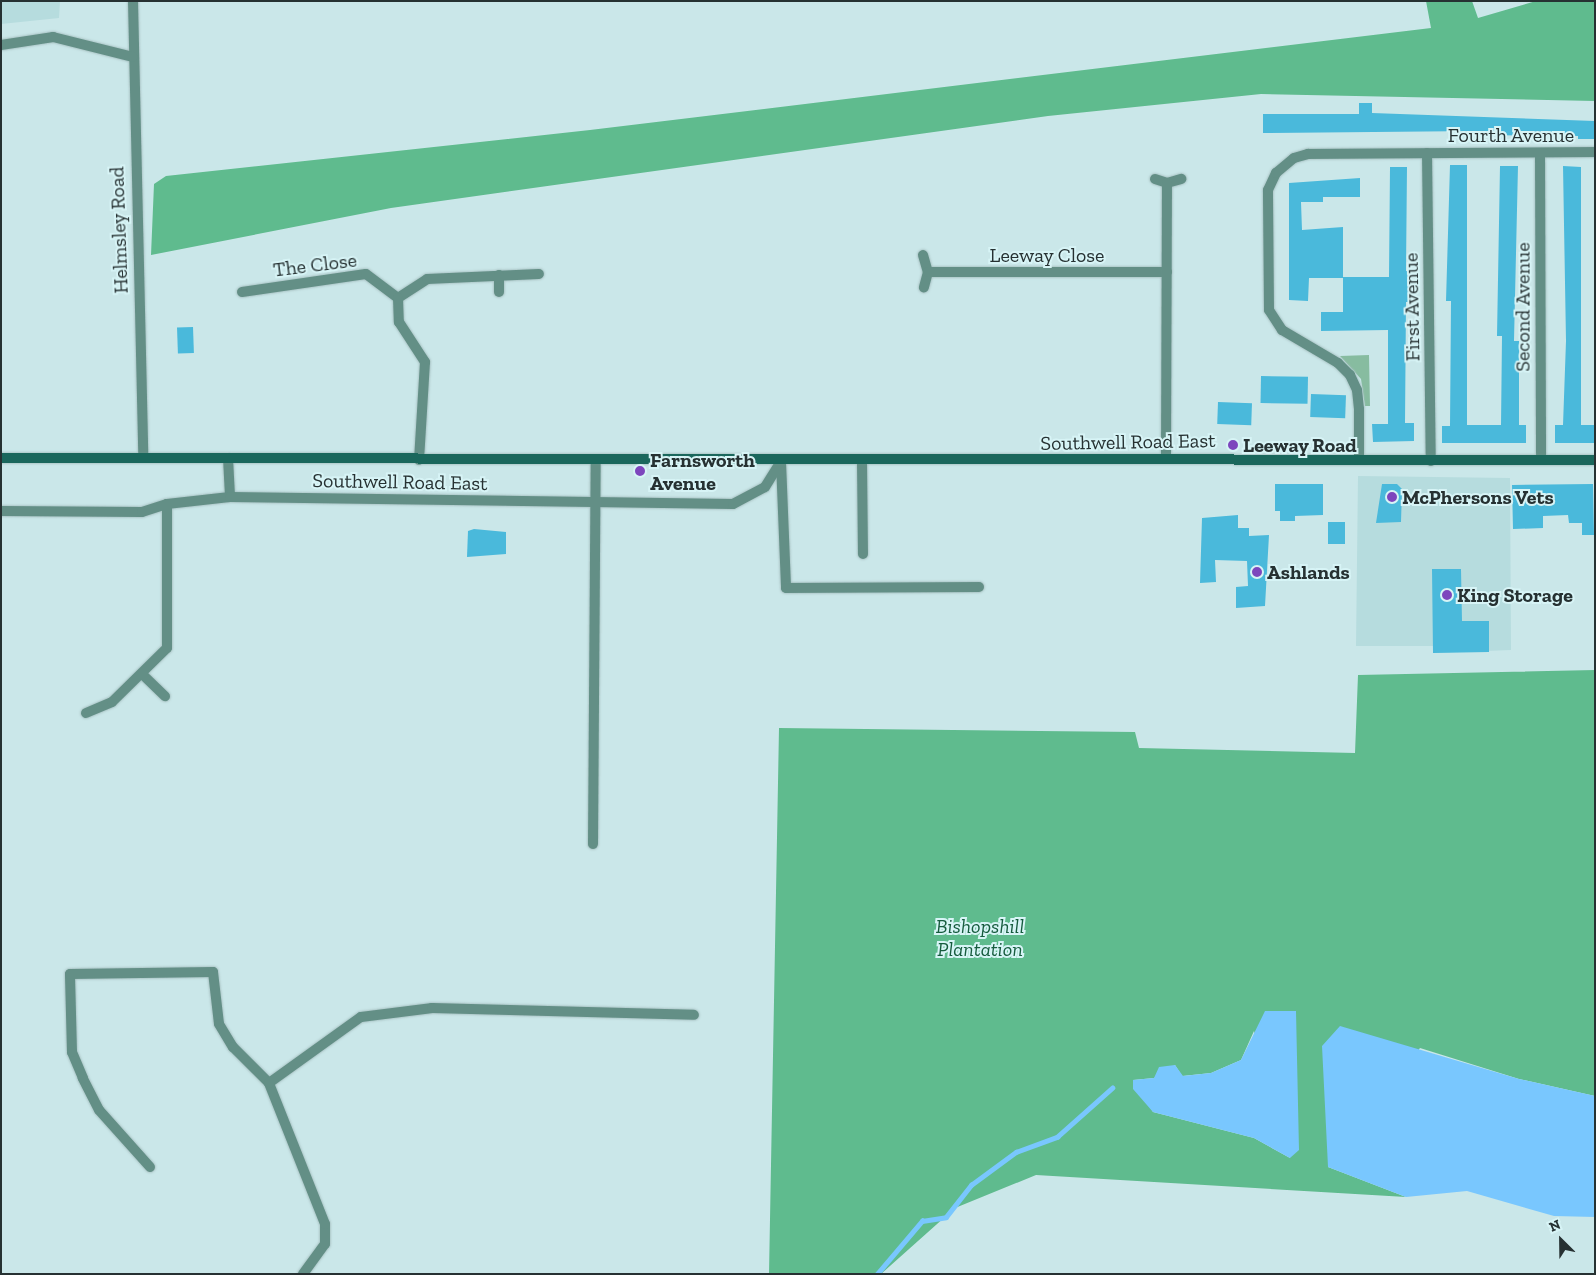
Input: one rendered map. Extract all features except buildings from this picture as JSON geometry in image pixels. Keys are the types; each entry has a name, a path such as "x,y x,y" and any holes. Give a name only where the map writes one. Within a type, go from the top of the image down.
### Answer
{"main road":[{"name":"Southwell Road East","path":"1,458 596,461 1166,458 1431,461 1595,460"}],"street":[{"name":"Helmsley Road","path":"133,1 143,458"},
{"path":"1,45 53,37 133,57"},
{"name":"Fourth Avenue","path":"1359,460 1360,410 1357,390 1350,376 1338,363 1282,330 1269,310 1268,190 1276,173 1294,158 1367,153 1595,152"},
{"name":"First Avenue","path":"1427,153 1431,461"},
{"name":"Second Avenue","path":"1540,153 1542,460"},
{"path":"1154,179 1167,182 1182,179"},
{"path":"1166,458 1167,182"},
{"path":"923,255 928,272 924,287"},
{"name":"Leeway Close","path":"928,272 1167,272"},
{"name":"The Close","path":"242,292 366,274 398,298"},
{"path":"419,460 425,362 399,322 398,298 428,279 539,274"},
{"path":"499,275 499,292"},
{"path":"228,458 230,497"},
{"path":"593,844 596,461"},
{"path":"781,461 786,588 978,587"},
{"name":"Southwell Road East","path":"1,511 142,512 167,504 230,497 733,504 766,487 781,461"},
{"path":"862,461 863,554"},
{"path":"86,713 112,702 167,648 167,504"},
{"path":"142,674 165,696"},
{"path":"150,1166 99,1110 72,1052 70,974 212,972 219,1024 233,1047 269,1083 326,1224 325,1244 303,1274"},
{"path":"269,1083 361,1017 432,1008 694,1015"}],"shaded area":[{"path":"1,1 60,1 59,18 1,24"},
{"path":"1358,476 1510,478 1511,650 1433,653 1433,646 1356,646"}],"green space":[{"path":"1426,1 1472,1 1478,18 1536,1 1595,1 1595,101 1261,94 1048,116 391,208 151,255 154,184 166,176 590,130 1431,28"},
{"path":"1369,355 1370,406 1365,406 1361,379 1340,356"},
{"name":"Bishopshill Plantation","path":"1595,670 1595,1096 1519,1079 1420,1048 1328,1167 1406,1197 1036,1175 955,1208 881,1274 769,1274 779,728 1135,732 1139,748 1355,753 1358,675","holes":["1254,1031 1290,1158 1254,1138 1153,1112 1133,1080 1154,1078 1175,1065 1182,1076 1211,1073 1241,1060"]}],"water":[{"path":"1265,1011 1296,1011 1299,1150 1290,1158 1254,1138 1153,1112 1133,1089 1133,1080 1154,1078 1159,1067 1175,1065 1183,1076 1211,1073 1241,1060"},
{"path":"1340,1026 1519,1079 1595,1096 1595,1217 1554,1216 1467,1191 1406,1197 1328,1167 1322,1046"}],"waterway":[{"path":"877,1274 922,1221 946,1217 971,1185 1016,1152 1057,1137 1112,1088"}],"place":[{"name":"Leeway Road","path":"1233,445"},
{"name":"Farnsworth Avenue","path":"640,471"},
{"name":"McPhersons Vets","path":"1392,497"},
{"name":"Ashlands","path":"1257,572"},
{"name":"King Storage","path":"1447,595"}]}
